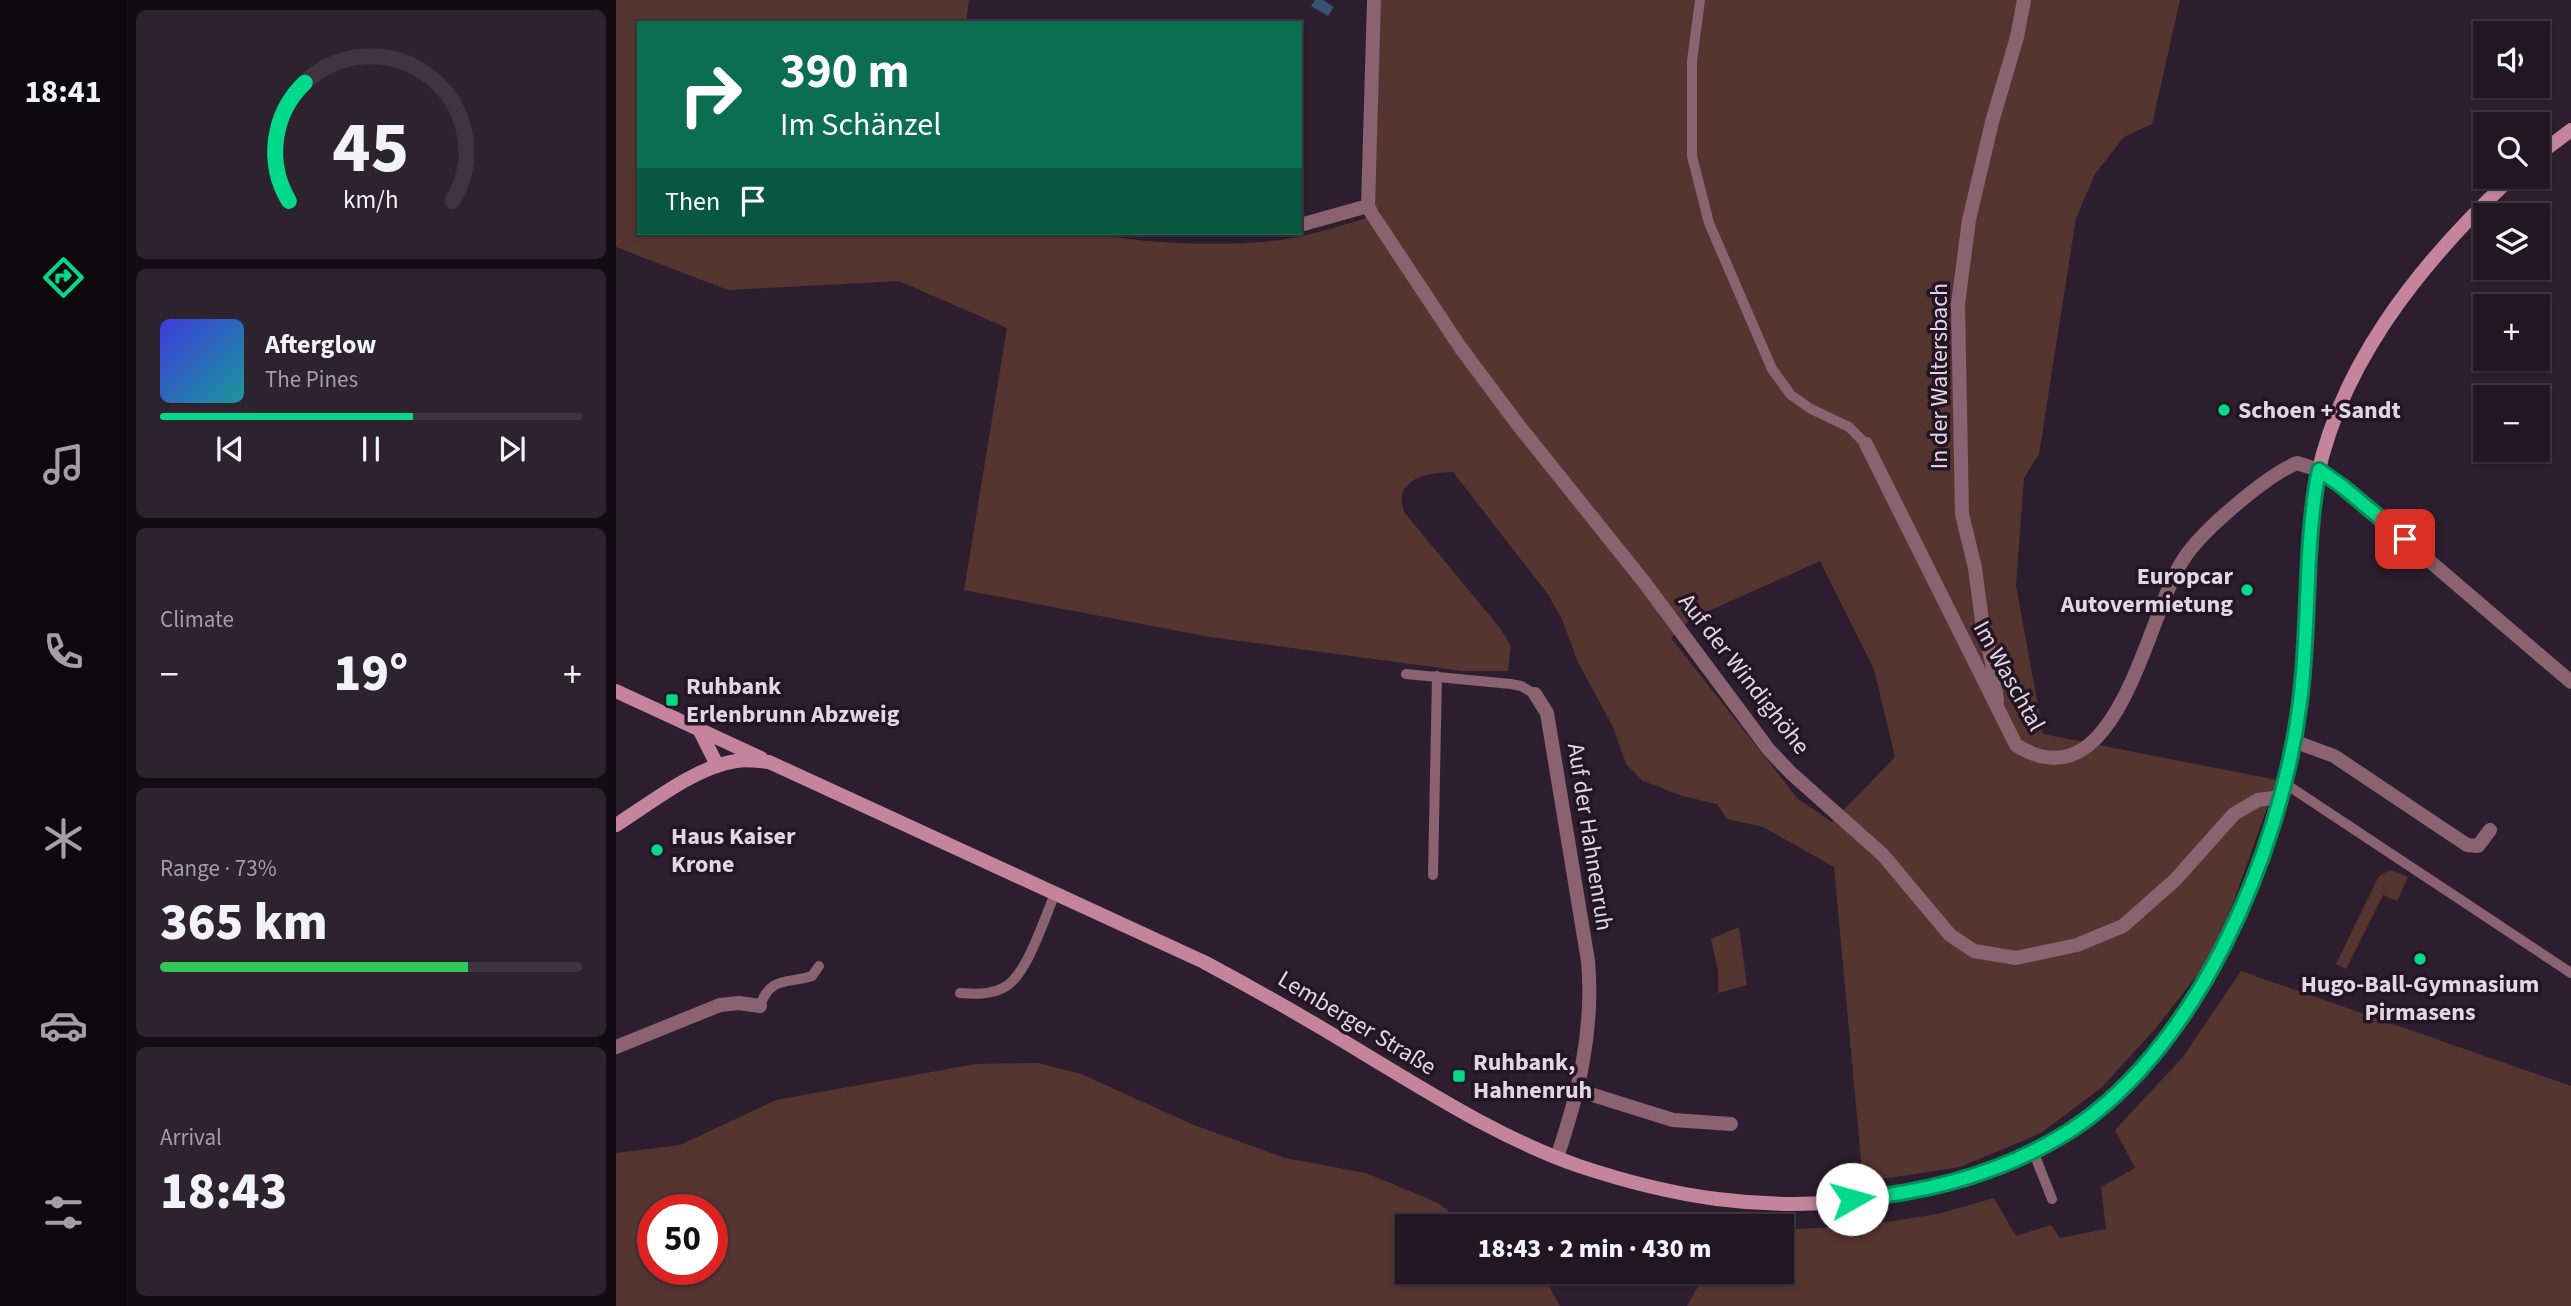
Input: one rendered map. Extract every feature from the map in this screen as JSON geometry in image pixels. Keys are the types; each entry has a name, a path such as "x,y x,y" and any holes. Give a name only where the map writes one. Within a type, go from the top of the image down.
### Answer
{"main road":[{"path":"2550,146 2571,130"},
{"name":"Lemberger Straße","path":"616,825 684,782 717,765 737,761 769,762 1204,962 1268,996 1494,1129 1556,1157 1648,1186 1716,1199 1780,1203 1873,1198 1944,1184 1988,1171 2059,1138 2103,1105 2145,1063 2182,1016 2218,958 2260,862 2283,790 2304,672 2311,518 2319,470 2340,406 2369,349 2396,306 2444,246 2499,189"},
{"path":"616,691 769,762"},
{"path":"698,727 717,765"}],"street":[{"path":"1302,224 1367,206 1374,0"},
{"name":"In der Waltersbach","path":"1998,713 1975,568 1962,514 1958,304 1969,220 1992,122 2017,37 2024,0"},
{"name":"Auf der Windighöhe","path":"1367,206 1460,347 1519,426 1644,582 1769,750 1883,855 1950,935 1974,951 2016,958 2077,945 2123,926 2175,880 2234,814 2283,790"},
{"name":"Im Waschtal","path":"1866,444 2016,745 2029,753 2048,759 2071,757 2081,752 2103,731 2129,690 2182,560 2200,537 2286,467 2297,463 2319,470"},
{"path":"2319,470 2343,487 2571,682"},
{"name":"Auf der Hahnenruh","path":"1535,694 1547,713 1589,972 1590,1018 1577,1090 1556,1157"},
{"path":"2293,741 2334,756 2467,845 2478,846 2490,830"},
{"path":"616,1047 720,1006 739,1003 760,1006"},
{"path":"1577,1090 1673,1120 1731,1124"}],"lane":[{"path":"1700,0 1692,61 1692,156 1709,223 1772,369 1791,395 1811,409 1849,427 1866,444"},
{"name":"Auf der Hahnenruh","path":"1406,674 1511,684 1535,694"},
{"path":"1433,875 1437,676"},
{"path":"2283,790 2364,835 2571,973"},
{"path":"960,993 984,994 1003,988 1013,981 1024,966 1055,894"},
{"path":"760,1006 770,987 780,981 812,975 819,966"},
{"path":"2034,1151 2052,1199"}],"shaded area":[{"path":"616,0 969,0 966,21 637,21 637,235 1106,235 1139,240 1217,244 1287,239 1381,214 1373,203 1379,0 2180,0 2152,124 2124,137 2095,174 2076,218 2039,454 2024,478 2016,585 2043,734 2277,780 2216,951 2156,1028 2101,1088 2041,1133 1960,1167 1863,1182 1834,867 1763,827 1727,819 1717,804 1682,796 1643,781 1626,764 1613,727 1578,662 1562,619 1547,593 1453,472 1423,476 1410,483 1402,495 1404,512 1500,628 1511,646 1508,671 1462,671 1210,637 964,590 1007,328 899,281 728,290 616,247","holes":["1820,561 1874,669 1895,757 1832,822 1798,799 1671,638 1691,619"]},
{"path":"2391,870 2408,877 2397,901 2383,895 2346,969 2336,964 2378,878"},
{"path":"1739,927 1747,985 1718,993 1718,971 1711,939"},
{"path":"2241,971 2571,1086 2571,1306 1687,1306 1699,1284 1794,1284 1794,1229 1867,1225 1938,1214 1994,1198 2016,1236 2051,1225 2060,1238 2106,1229 2101,1187 2135,1168 2115,1130 2183,1057"},
{"path":"1038,1063 1081,1074 1194,1125 1285,1158 1366,1173 1438,1203 1452,1214 1395,1214 1395,1284 1545,1284 1560,1306 616,1306 616,1153 680,1145 776,1100 976,1064"}],"water":[{"path":"1315,0 1323,0 1334,7 1328,16 1311,6"}],"place":[{"name":"Schoen + Sandt","path":"2224,410"},
{"name":"Europcar Autovermietung","path":"2247,590"},
{"name":"Ruhbank Erlenbrunn Abzweig","path":"672,700"},
{"name":"Haus Kaiser Krone","path":"657,850"},
{"name":"Hugo-Ball-Gymnasium Pirmasens","path":"2420,959"},
{"name":"Ruhbank, Hahnenruh","path":"1459,1076"}],"route":[{"path":"1852,1199 1873,1198 1944,1184 2010,1163 2078,1125 2122,1088 2145,1063 2182,1016 2218,958 2248,894 2281,797 2304,672 2311,518 2319,470 2405,539"}]}
